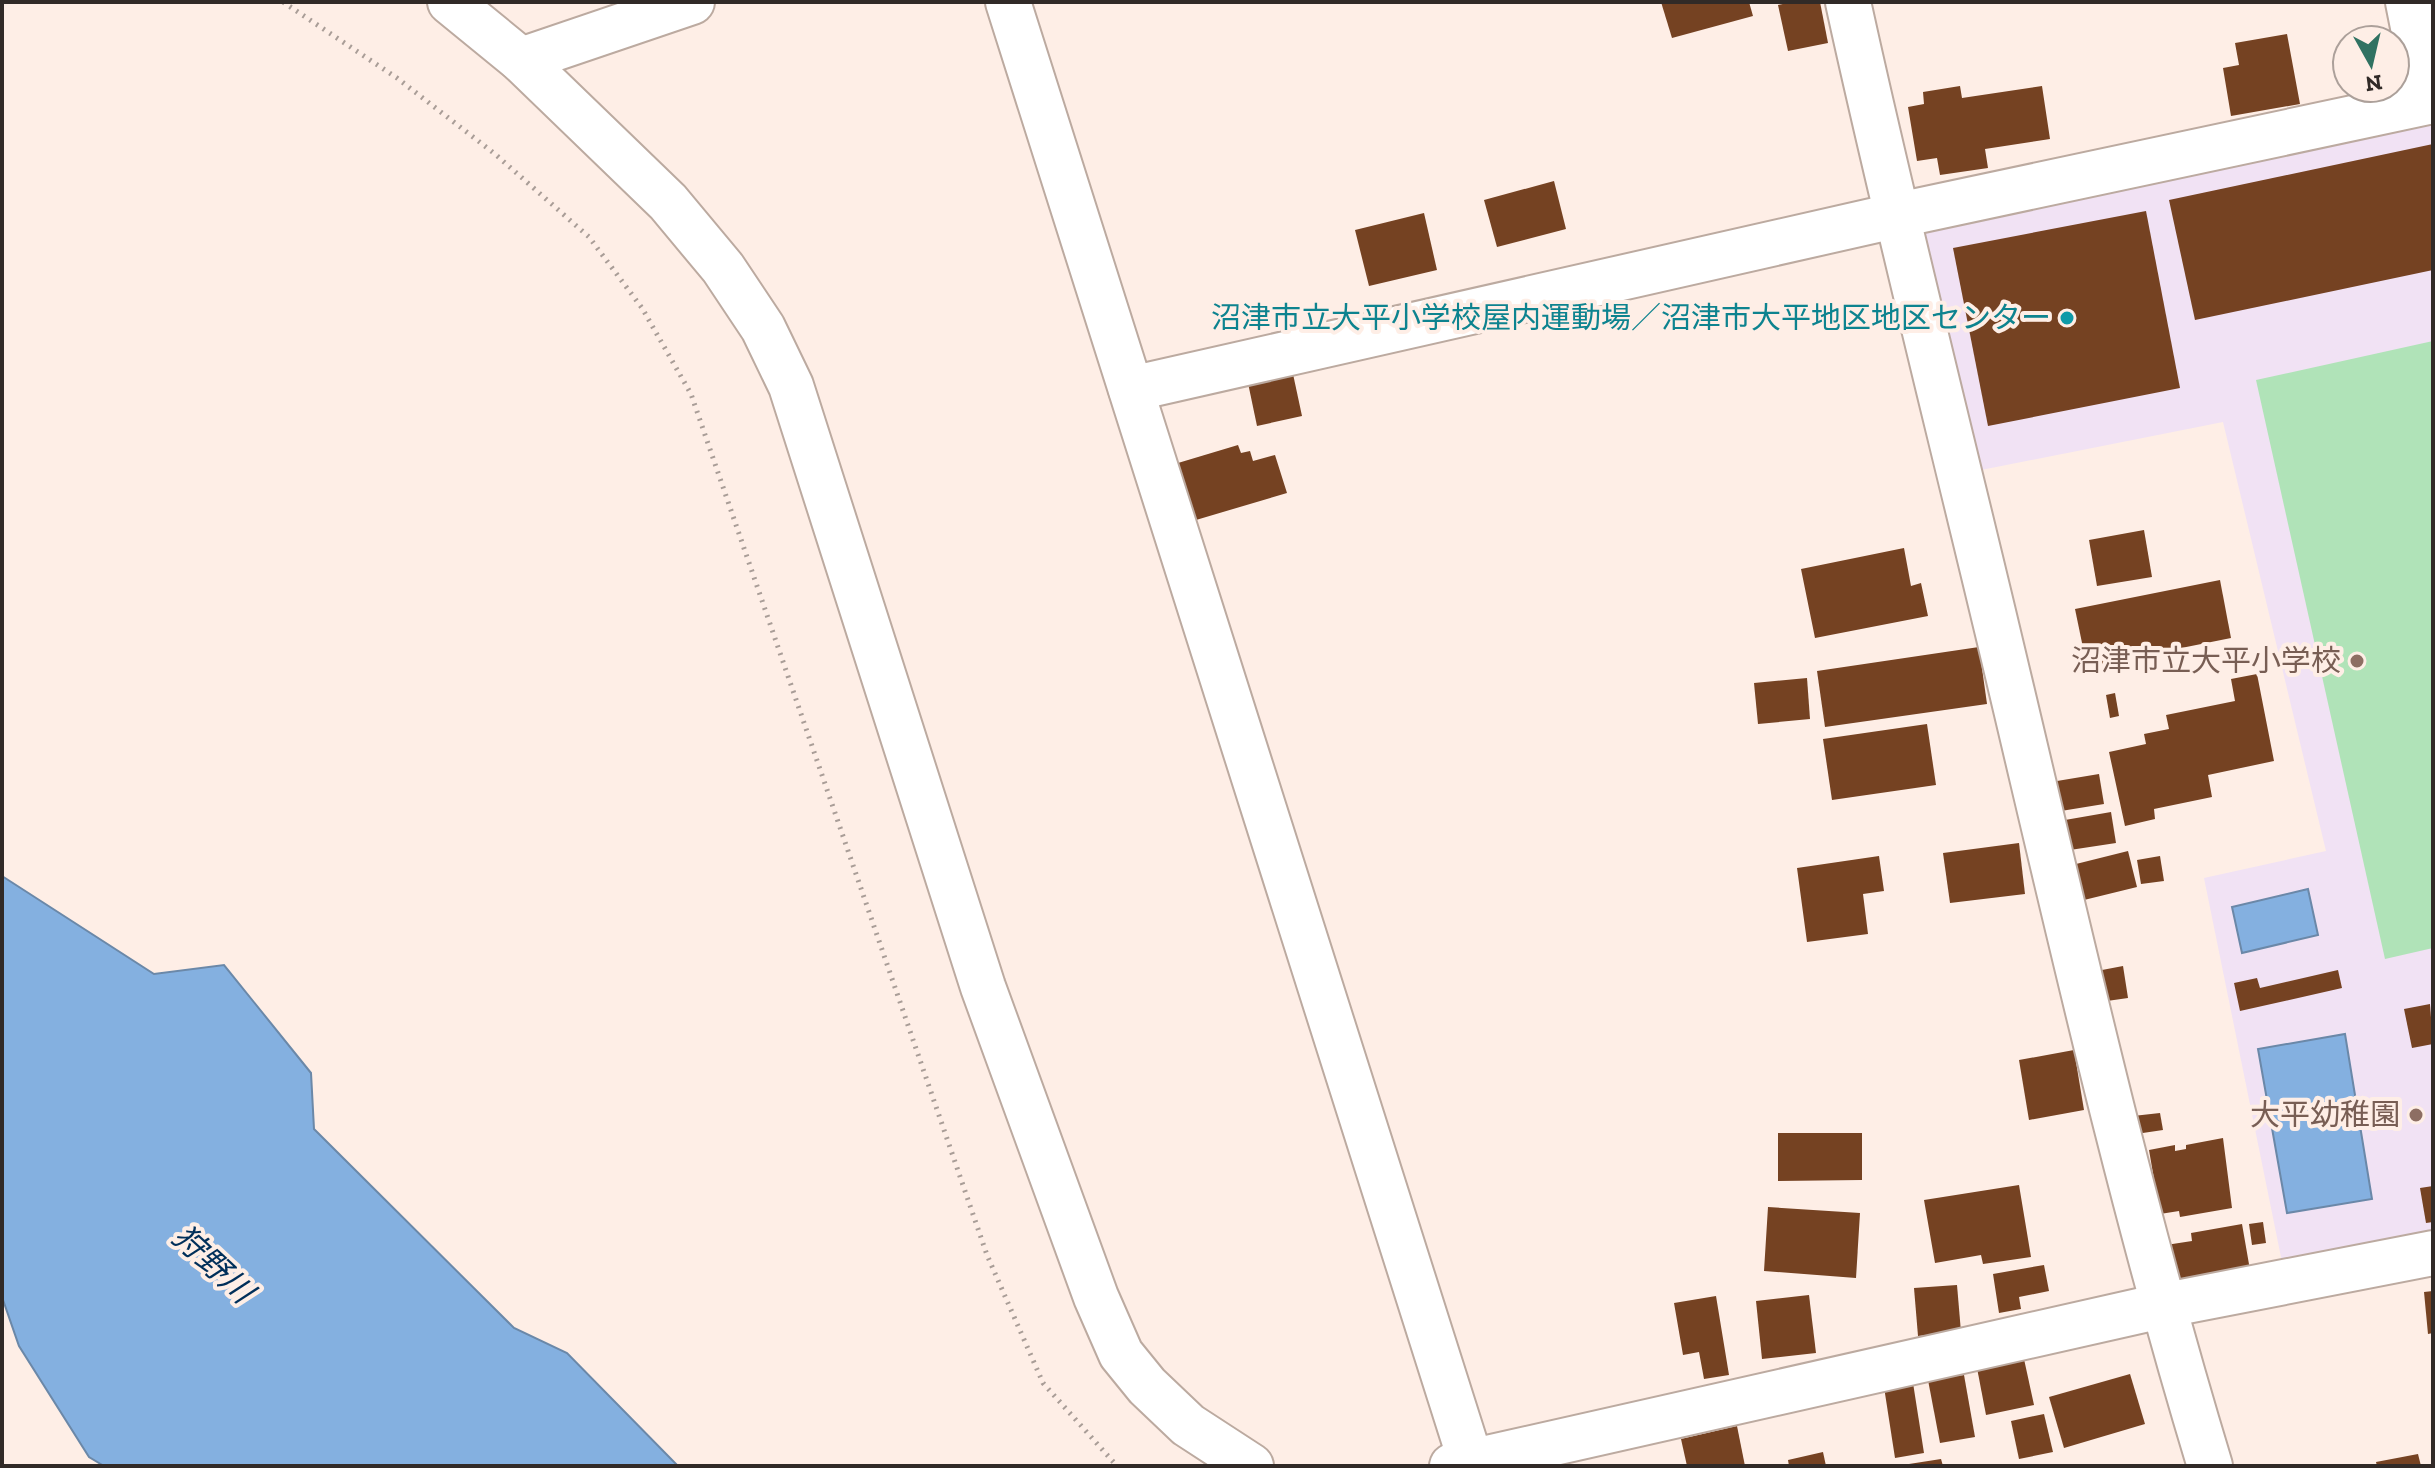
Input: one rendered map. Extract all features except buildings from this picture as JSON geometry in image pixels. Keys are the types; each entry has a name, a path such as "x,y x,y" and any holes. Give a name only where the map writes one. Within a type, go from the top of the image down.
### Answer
{"street":[{"path":"450,2 521,60 668,202 723,268 763,328 791,386 983,987 1096,1297 1121,1354 1147,1386 1188,1425 1251,1466"},
{"path":"1008,2 1131,389 1462,1464 2161,1306 2433,1253"},
{"path":"1848,2 1894,216 1997,628 2083,1001 2161,1306 2210,1466"},
{"path":"1131,389 1894,216 2431,101 2408,2"},
{"path":"521,60 685,3"}],"path":[{"path":"283,2 397,78 495,154 589,237 642,308 684,381 987,1255 1043,1383 1117,1466"}],"shaded area":[{"name":"沼津市立大平小学校","path":"2433,113 2433,1233 2282,1262 2204,878 2326,851 2223,422 1976,471 1918,227"}],"green space":[{"path":"2433,341 2433,948 2385,959 2256,380"}],"water":[{"name":"狩野川","path":"2,876 154,974 224,965 311,1073 314,1129 514,1328 567,1353 678,1466 104,1466 89,1457 19,1346 2,1297"},
{"path":"2308,889 2318,935 2242,953 2232,907"},
{"path":"2345,1034 2372,1199 2287,1213 2258,1049"}],"place":[{"name":"沼津市立大平小学校屋内運動場／沼津市大平地区地区センター","path":"2067,318"},
{"name":"沼津市立大平小学校","path":"2357,661"},
{"name":"大平幼稚園","path":"2416,1115"}]}
